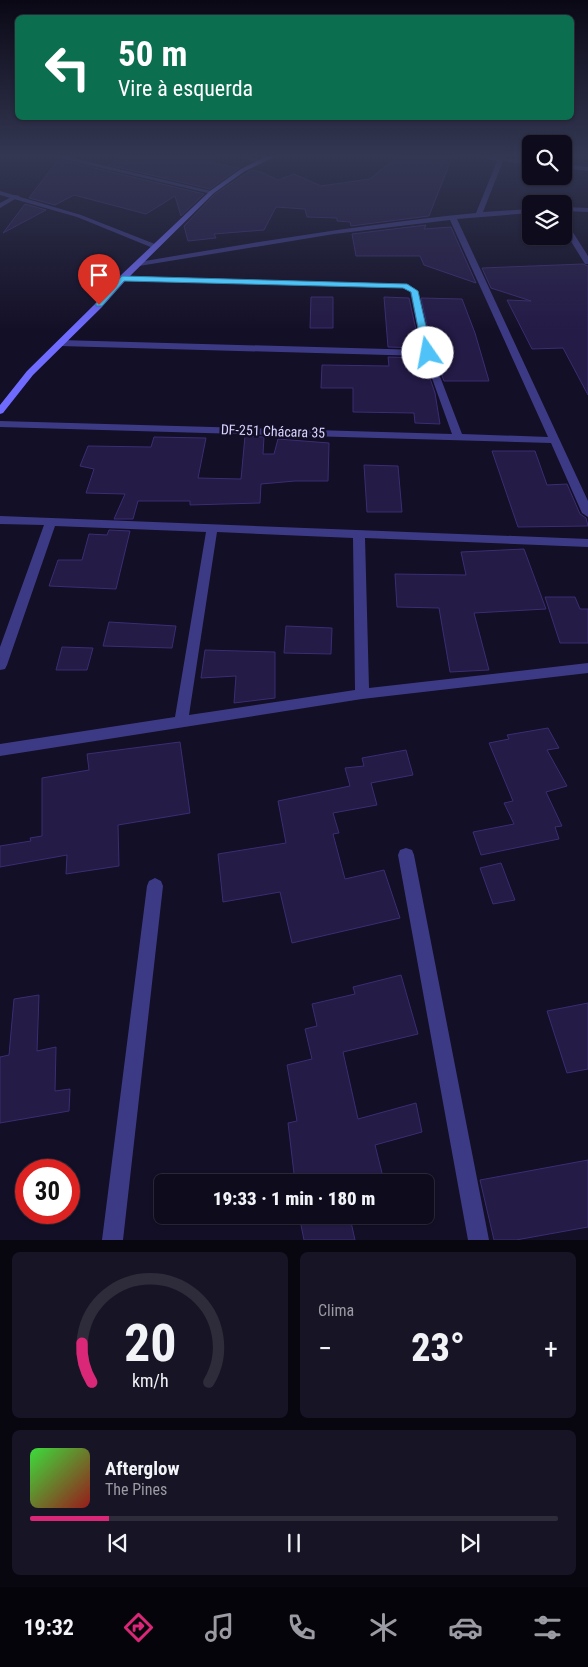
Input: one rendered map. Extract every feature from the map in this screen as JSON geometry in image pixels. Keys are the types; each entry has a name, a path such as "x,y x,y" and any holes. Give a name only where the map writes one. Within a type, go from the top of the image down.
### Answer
{"street":[{"path":"75,215 156,246"},
{"path":"0,411 30,373 122,278 139,264 188,215"},
{"path":"139,264 321,233 467,215"},
{"path":"452,216 588,513"},
{"path":"572,237 588,262"},
{"path":"122,278 405,286 414,291 428,353 458,436"},
{"path":"60,344 428,353"},
{"name":"DF-251 Chácara 35","path":"0,424 555,440"},
{"path":"0,520 588,543"},
{"path":"0,665 50,521"},
{"path":"181,722 212,527"},
{"path":"359,533 362,694"},
{"path":"0,750 362,694 588,668"},
{"path":"406,855 479,1240"},
{"path":"112,1240 155,886"}],"building":[{"path":"17,215 37,215 3,233"},
{"path":"195,215 272,215 264,230 214,234 216,238 188,241 184,226"},
{"path":"306,215 429,215 351,226 350,222 337,221 337,218 307,217"},
{"path":"426,225 424,229 451,227 476,283 424,265 420,256 356,256 352,234"},
{"path":"583,264 588,266 588,395 563,348 532,349 507,300 531,301 491,288 482,268"},
{"path":"311,297 333,297 333,328 310,328"},
{"path":"384,297 409,298 420,348 388,347"},
{"path":"421,298 462,299 475,333 489,381 444,381 433,352"},
{"path":"388,357 423,358 435,393 440,424 415,423 414,413 353,412 353,388 321,388 322,365 389,366"},
{"path":"245,436 264,437 263,454 274,454 278,439 329,443 328,481 261,484 260,503 190,505 190,501 138,501 133,519 114,519 125,494 86,493 94,469 80,466 88,446 151,447 154,437 206,438 198,478 241,479"},
{"path":"492,451 535,451 547,485 567,484 580,514 586,518 588,526 518,527"},
{"path":"364,465 398,466 402,512 367,512"},
{"path":"109,530 130,531 116,589 49,586 58,560 82,560 89,534 107,535"},
{"path":"524,549 546,609 474,613 489,670 450,672 439,608 397,607 395,574 466,575 461,552"},
{"path":"545,597 575,597 580,609 588,609 588,643 560,643"},
{"path":"109,622 176,626 172,648 103,646"},
{"path":"286,626 332,628 331,654 284,653"},
{"path":"62,647 93,648 87,670 56,670"},
{"path":"205,650 275,652 275,698 234,703 236,676 201,678"},
{"path":"548,728 559,748 547,750 567,786 546,792 562,826 555,827 559,839 481,855 473,832 514,824 504,803 513,801 489,743 509,739 507,735"},
{"path":"180,742 190,813 118,825 119,866 66,874 67,855 0,867 0,846 31,841 30,838 42,836 42,778 89,770 87,754"},
{"path":"406,750 413,775 371,783 377,805 333,813 339,833 333,834 345,879 384,870 400,918 292,943 280,892 223,902 218,854 286,843 278,801 350,786 345,768 364,766 362,758"},
{"path":"501,863 515,900 493,904 480,868"},
{"path":"401,975 418,1034 343,1052 358,1119 416,1103 422,1132 375,1145 382,1174 294,1174 288,1123 297,1121 287,1065 312,1059 305,1029 317,1026 312,1004 355,994 353,987"},
{"path":"39,995 37,1051 56,1047 55,1091 70,1089 69,1111 0,1123 0,1057 9,1055 14,999"},
{"path":"588,1003 588,1069 567,1073 547,1011"},
{"path":"588,1160 588,1227 516,1240 494,1240 480,1180"},
{"path":"301,1224 351,1224 355,1240 304,1240"}],"route":[{"path":"99,305 122,278 405,286 414,291 428,353"}]}
